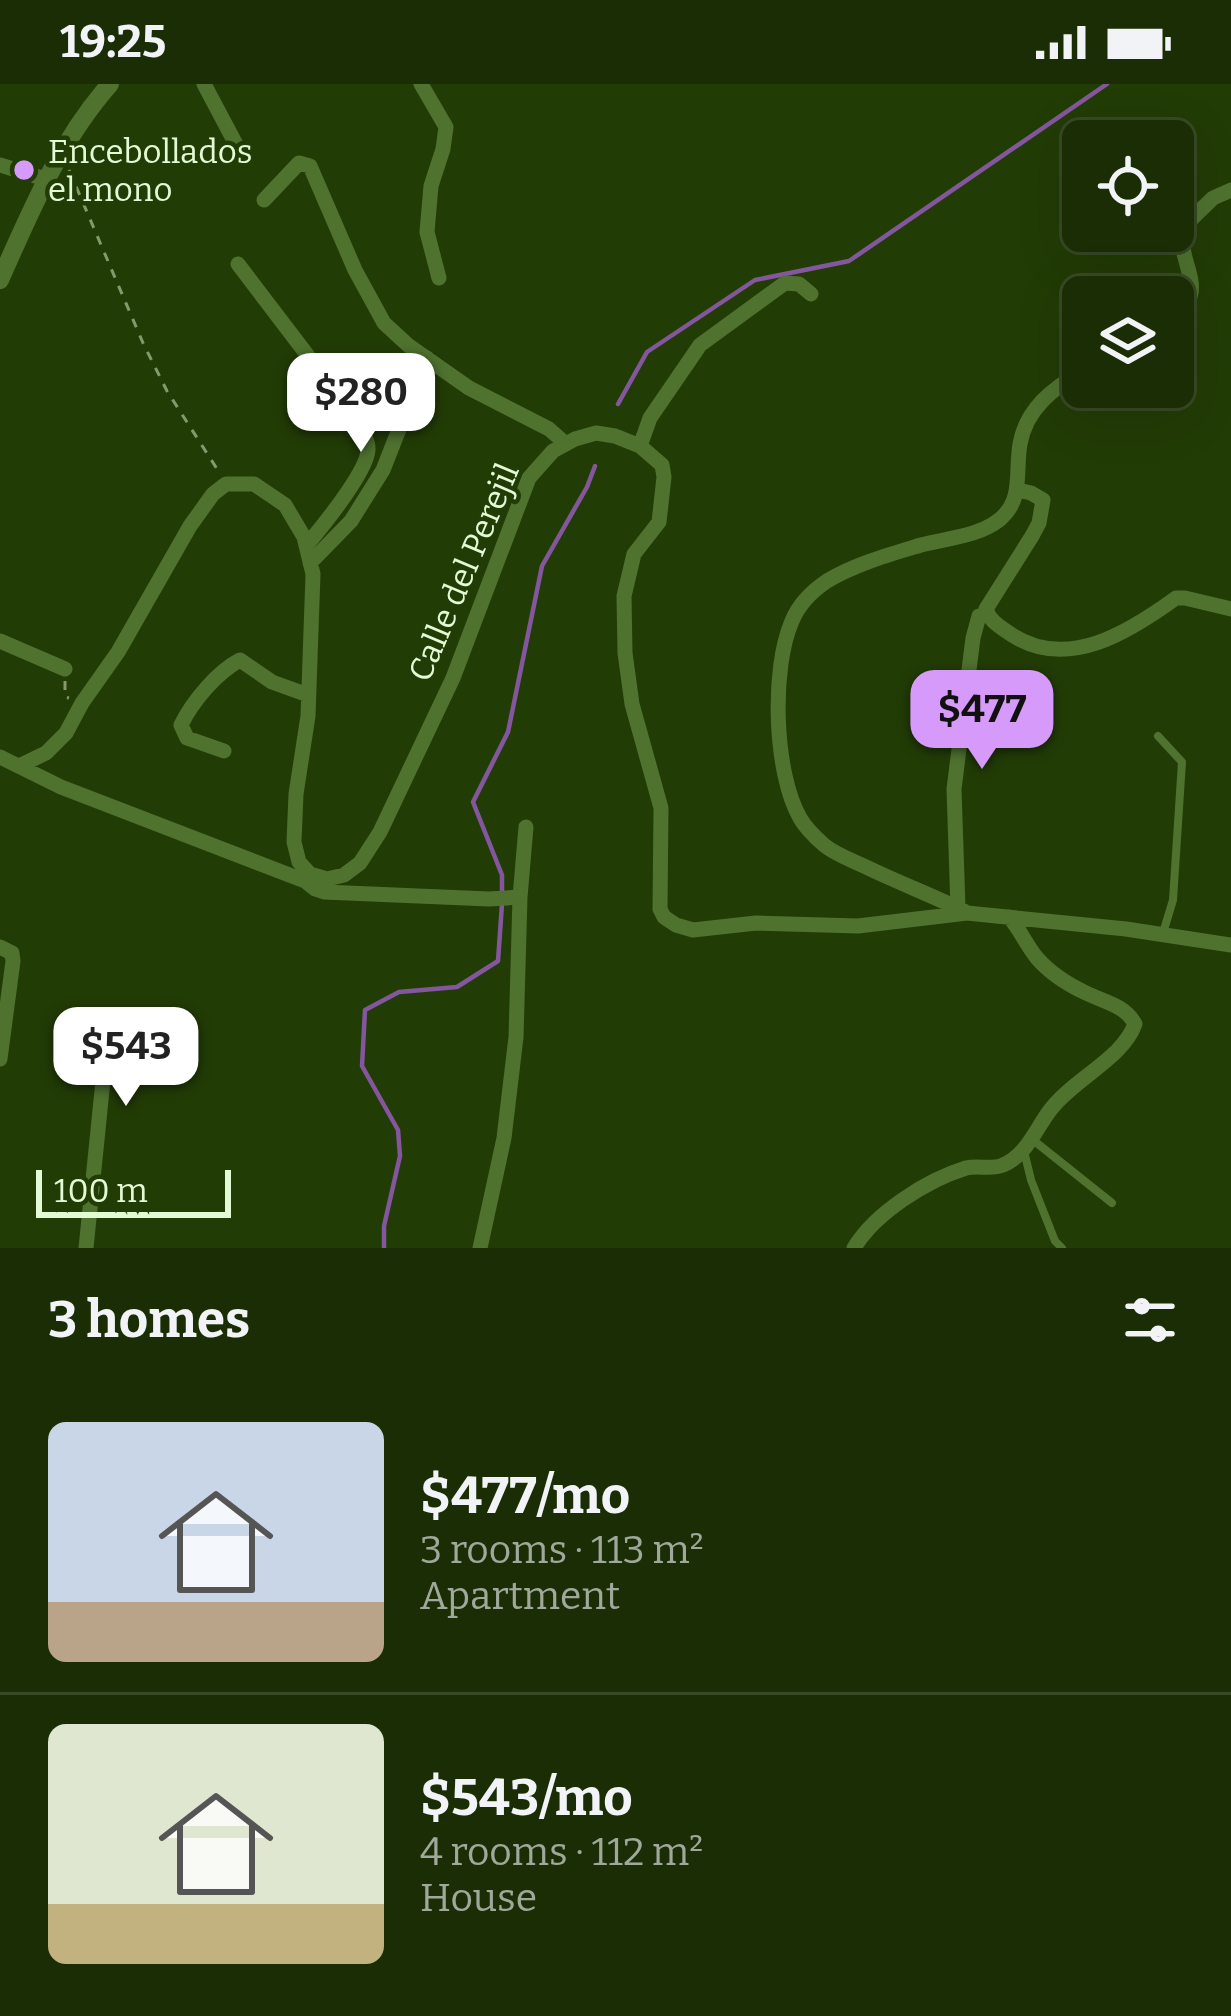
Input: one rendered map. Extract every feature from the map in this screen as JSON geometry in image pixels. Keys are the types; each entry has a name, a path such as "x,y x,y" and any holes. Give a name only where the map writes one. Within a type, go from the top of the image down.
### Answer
{"street":[{"path":"0,280 71,133 110,84"},
{"path":"204,84 239,150"},
{"path":"421,84 446,127 431,185 427,232 439,278"},
{"path":"265,200 299,163 310,166 355,270 385,323 469,388 549,429 566,444"},
{"path":"0,165 46,179"},
{"path":"1188,276 1182,228 1213,198 1231,190"},
{"path":"238,264 353,415 367,442 362,465 308,555"},
{"path":"812,294 799,284 785,283 700,345 650,418 640,446 662,465 664,490 659,522 634,554 628,572 626,653 632,704 661,808 661,913 693,930 756,923 858,926 962,910"},
{"path":"308,555 351,521 382,470 428,358"},
{"path":"1062,383 1029,418 1020,443 1018,490 1000,519 977,532 923,545 832,578 799,608 785,646 776,722 781,757 801,821 830,850 917,892 962,910 1231,945"},
{"name":"Calle del Perejil","path":"307,878 344,875 360,863 380,832 453,678 489,577 540,462 566,444 596,433 640,446"},
{"path":"19,766 46,753 66,733 213,494 226,484 254,484 286,505 304,537 313,574 294,842 307,878 315,890 324,892 515,897"},
{"path":"987,614 1039,523 1043,500 1018,490"},
{"path":"987,614 1022,640 1057,650 1083,647 1122,633 1176,598 1231,609"},
{"path":"962,910 954,789 976,621 987,614"},
{"path":"0,641 65,668"},
{"path":"224,751 187,738 181,725 230,666 240,660 272,682 308,695"},
{"path":"0,757 61,788 307,878"},
{"path":"480,1248 504,1138 514,1054 515,897 526,826"},
{"path":"854,1248 868,1227 915,1193 971,1166 1003,1165 1028,1144 1051,1108 1077,1082 1130,1038 1135,1024 1130,1014 1069,983 1039,960 1009,916"},
{"path":"0,947 12,953 13,961 0,1059"},
{"path":"86,1248 105,1061"}],"lane":[{"path":"1158,736 1182,762 1173,900 1162,934"},
{"path":"1028,1144 1112,1203"},
{"path":"1028,1144 1031,1180 1062,1248"}],"path":[{"path":"61,152 143,343 167,391 226,484"}],"waterway":[{"path":"618,404 647,352 755,280 849,261 1107,84"},
{"path":"502,892 502,875 473,802 508,732 542,566 595,466"},
{"path":"384,1248 384,1226 400,1156 398,1130 362,1066 365,1010 399,992 457,987 498,961 502,904"}],"place":[{"name":"Encebollados el mono","path":"24,170"}]}
